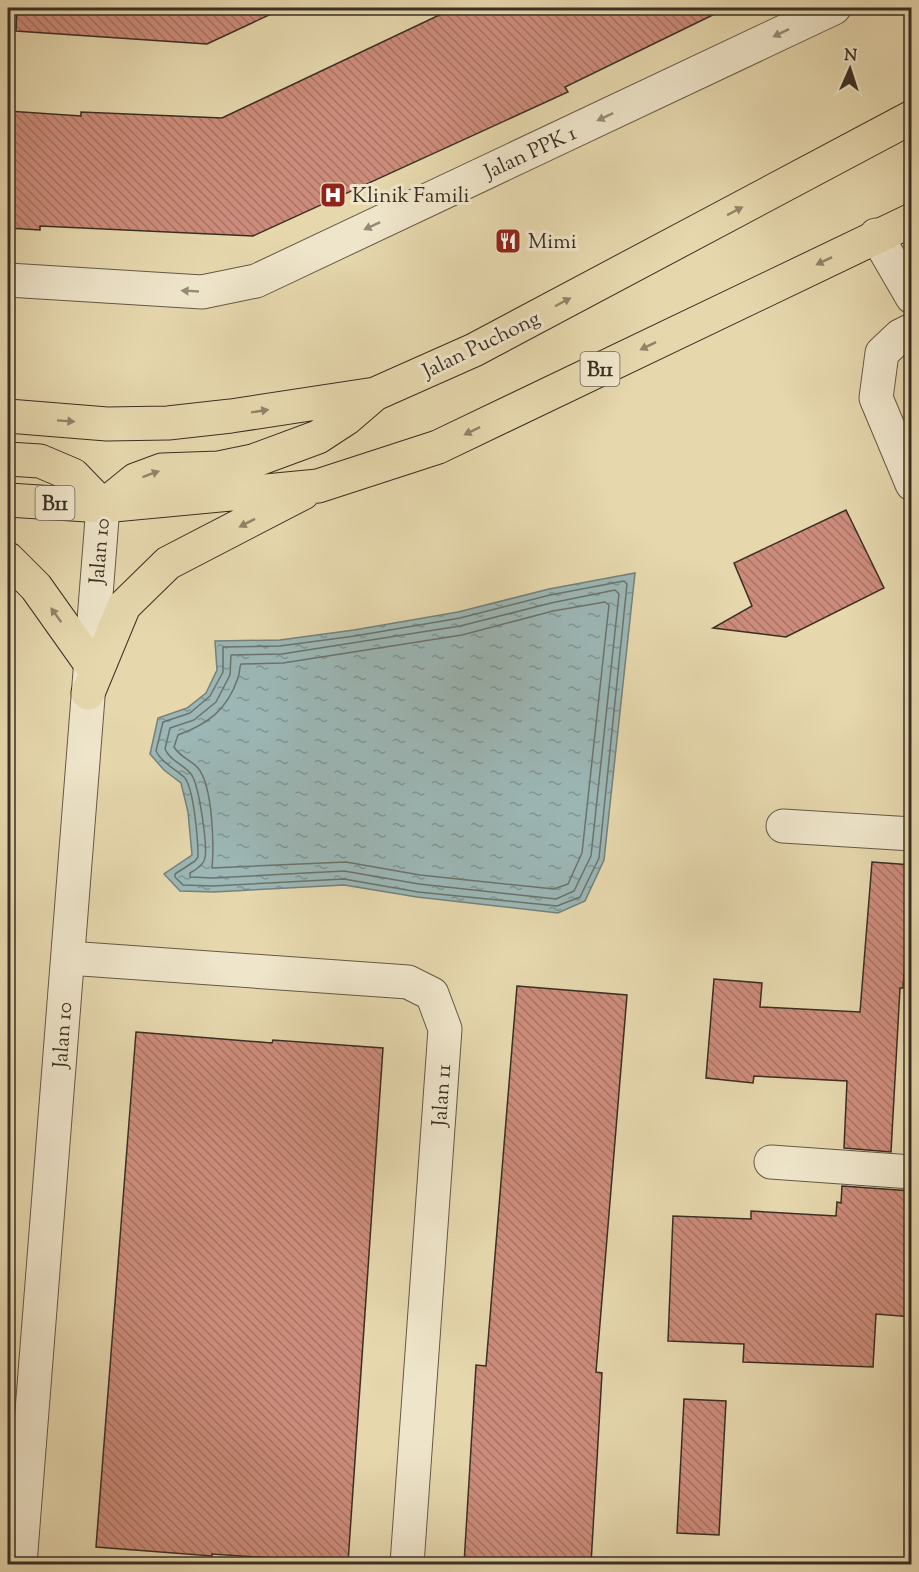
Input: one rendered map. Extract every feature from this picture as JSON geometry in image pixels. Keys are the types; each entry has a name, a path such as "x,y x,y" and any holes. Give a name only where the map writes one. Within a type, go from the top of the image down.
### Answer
{"main road":[{"name":"Jalan Puchong","path":"8,416 107,424 168,423 231,416 375,394 474,350 908,118"},
{"name":"B11","path":"8,500 103,506 318,486 438,447 911,220"},
{"path":"8,459 40,462 73,475 103,506 135,480 162,470 219,468 253,461 318,437 347,418 375,394"},
{"path":"89,678 124,606 168,563 318,486"},
{"path":"8,559 36,586 89,678"}],"street":[{"name":"Jalan PPK 1","path":"8,280 202,292 256,280 834,8"},
{"path":"876,235 912,297"},
{"path":"912,330 900,336 882,352 876,398 912,484"},
{"name":"Jalan 10","path":"20,1564 103,506"},
{"path":"783,826 912,834"},
{"name":"Jalan 11","path":"68,958 408,982 432,994 446,1029 406,1564"},
{"path":"771,1162 912,1172"}],"water":[{"path":"635,573 604,860 585,901 558,913 417,897 344,885 214,892 180,891 164,874 192,855 188,812 181,783 164,770 150,754 158,718 187,708 206,693 217,670 215,641 280,640 354,630 458,612 549,589"}],"building":[{"path":"17,8 284,8 207,44 16,31"},
{"path":"454,8 727,8 565,87 568,92 253,236 40,226 40,230 8,228 8,111 81,116 81,112 222,118"},
{"path":"846,510 884,588 786,637 713,628 752,606 734,563"},
{"path":"872,862 912,865 903,988 900,988 891,1152 844,1148 847,1081 754,1076 753,1083 706,1078 714,979 762,983 760,1007 860,1012"},
{"path":"517,986 627,995 596,1372 602,1373 591,1564 464,1564 476,1365 486,1366"},
{"path":"136,1032 272,1043 273,1040 383,1048 348,1563 96,1547"},
{"path":"842,1186 912,1191 912,1317 876,1314 873,1367 743,1362 744,1344 668,1341 673,1216 751,1219 751,1211 836,1216 837,1202 841,1203"},
{"path":"684,1399 726,1401 719,1535 677,1533"}],"place":[{"name":"Klinik Famili","path":"333,195"},
{"name":"Mimi","path":"508,241"}]}
